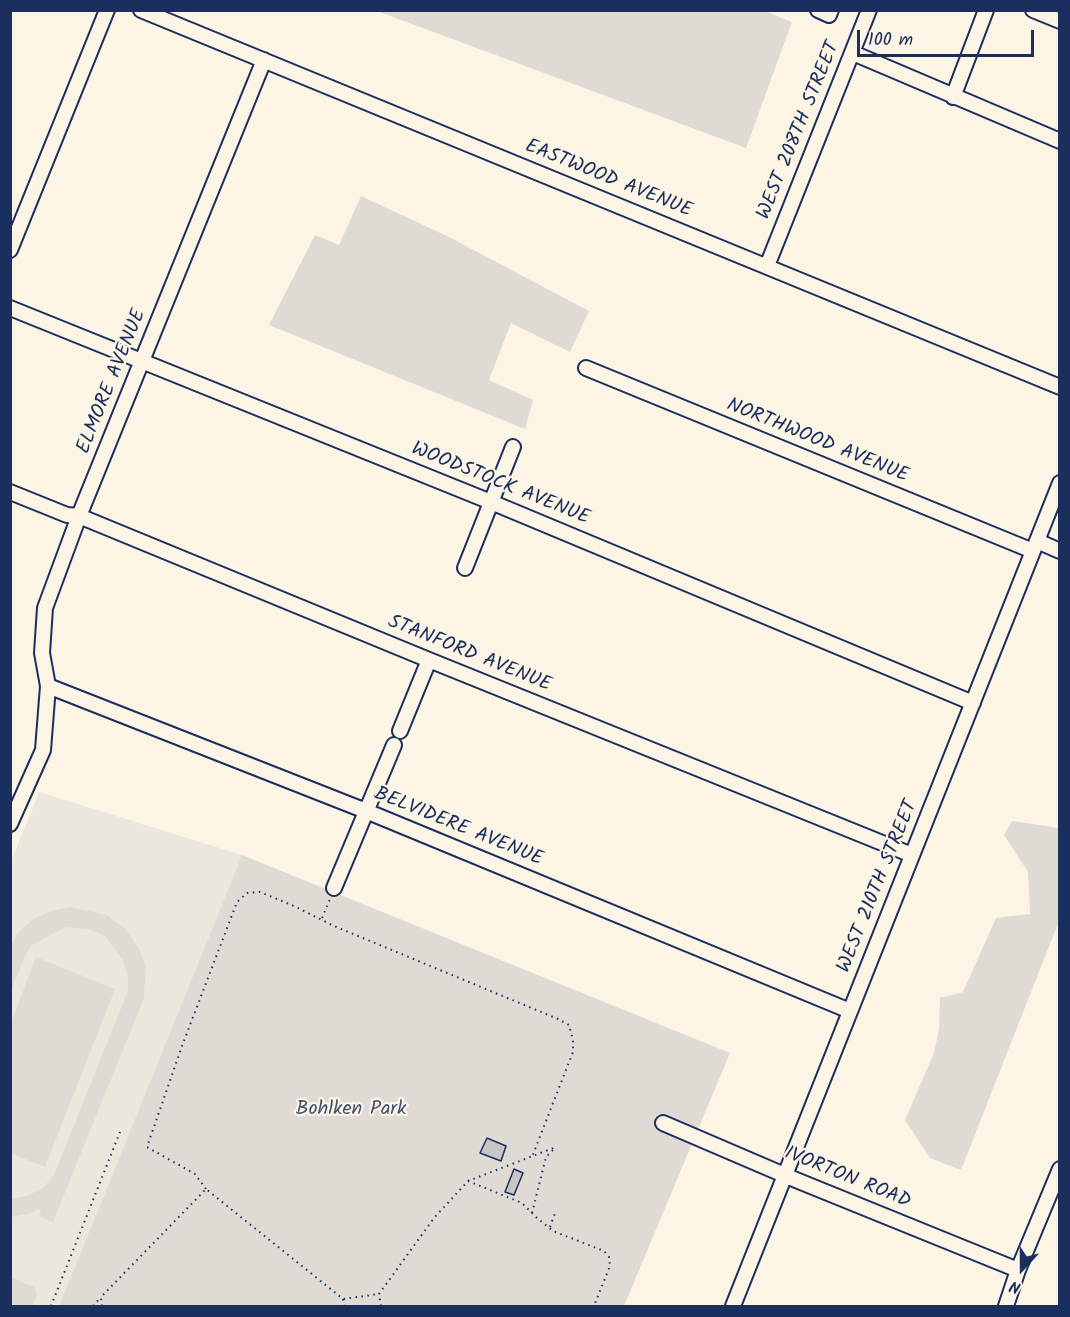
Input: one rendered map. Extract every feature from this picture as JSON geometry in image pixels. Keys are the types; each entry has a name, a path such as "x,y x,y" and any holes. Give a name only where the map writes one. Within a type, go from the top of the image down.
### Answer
{"street":[{"path":"10,250 107,10"},
{"name":"EASTWOOD AVENUE","path":"141,10 1059,387"},
{"path":"818,10 829,15 831,10"},
{"name":"WEST 208TH STREET","path":"767,266 869,10"},
{"path":"953,97 986,10"},
{"path":"1033,10 1059,21"},
{"path":"853,53 1059,141"},
{"name":"ELMORE AVENUE","path":"10,824 43,750 48,686 42,653 45,608 79,516 264,60"},
{"name":"WOODSTOCK AVENUE","path":"10,308 491,502 973,703"},
{"name":"NORTHWOOD AVENUE","path":"586,368 1035,546 1059,550"},
{"path":"465,568 513,447"},
{"name":"WEST 210TH STREET","path":"733,1306 1059,483"},
{"name":"STANFORD AVENUE","path":"10,492 67,515 79,516 912,855"},
{"path":"400,731 429,660"},
{"name":"BELVIDERE AVENUE","path":"48,686 366,811 850,1011"},
{"path":"334,888 394,745"},
{"name":"IVORTON ROAD","path":"663,1123 1018,1270"},
{"path":"1006,1306 1059,1169"}],"path":[{"path":"322,918 334,888"},
{"path":"344,1306 343,1299 206,1189 195,1174 147,1147 182,1046 237,902 247,893 260,892 322,918 334,926 569,1025 573,1052 532,1157"},
{"path":"51,1306 120,1132"},
{"path":"381,1306 379,1294 434,1218 468,1180 556,1147 546,1157 537,1185 532,1213"},
{"path":"468,1180 522,1203 549,1228 604,1251 609,1257 610,1266 594,1306"},
{"path":"93,1306 206,1189"},
{"path":"549,1228 555,1213"},
{"path":"343,1299 379,1294"},
{"path":"101,1297 102,1306"}],"shaded area":[{"path":"39,792 242,855 59,1306 11,1306 11,861"}],"green space":[{"path":"377,11 765,11 792,22 746,148"},
{"path":"361,196 449,237 589,311 570,352 511,323 489,380 533,400 525,429 269,325 315,235 339,245"},
{"path":"1012,821 1059,828 1059,921 961,1170 930,1158 905,1120 934,1053 939,1029 940,998 963,992 996,918 1030,914 1028,872 1004,835"},
{"name":"Bohlken Park","path":"242,855 730,1053 624,1306 59,1306"},
{"path":"70,907 107,915 125,929 139,949 146,966 144,998 53,1222 39,1216 41,1209 11,1217 11,1199 27,1196 44,1187 54,1175 128,991 128,975 122,959 106,937 89,929 66,927 32,945 11,990 11,946 18,933 32,920 51,911"},
{"path":"36,957 115,989 45,1167 10,1153 11,1023"},
{"path":"10,1277 34,1287 37,1294 33,1306 11,1306"}],"building":[{"path":"487,1138 506,1146 501,1161 480,1153"},
{"path":"514,1169 523,1173 514,1195 505,1192"}]}
